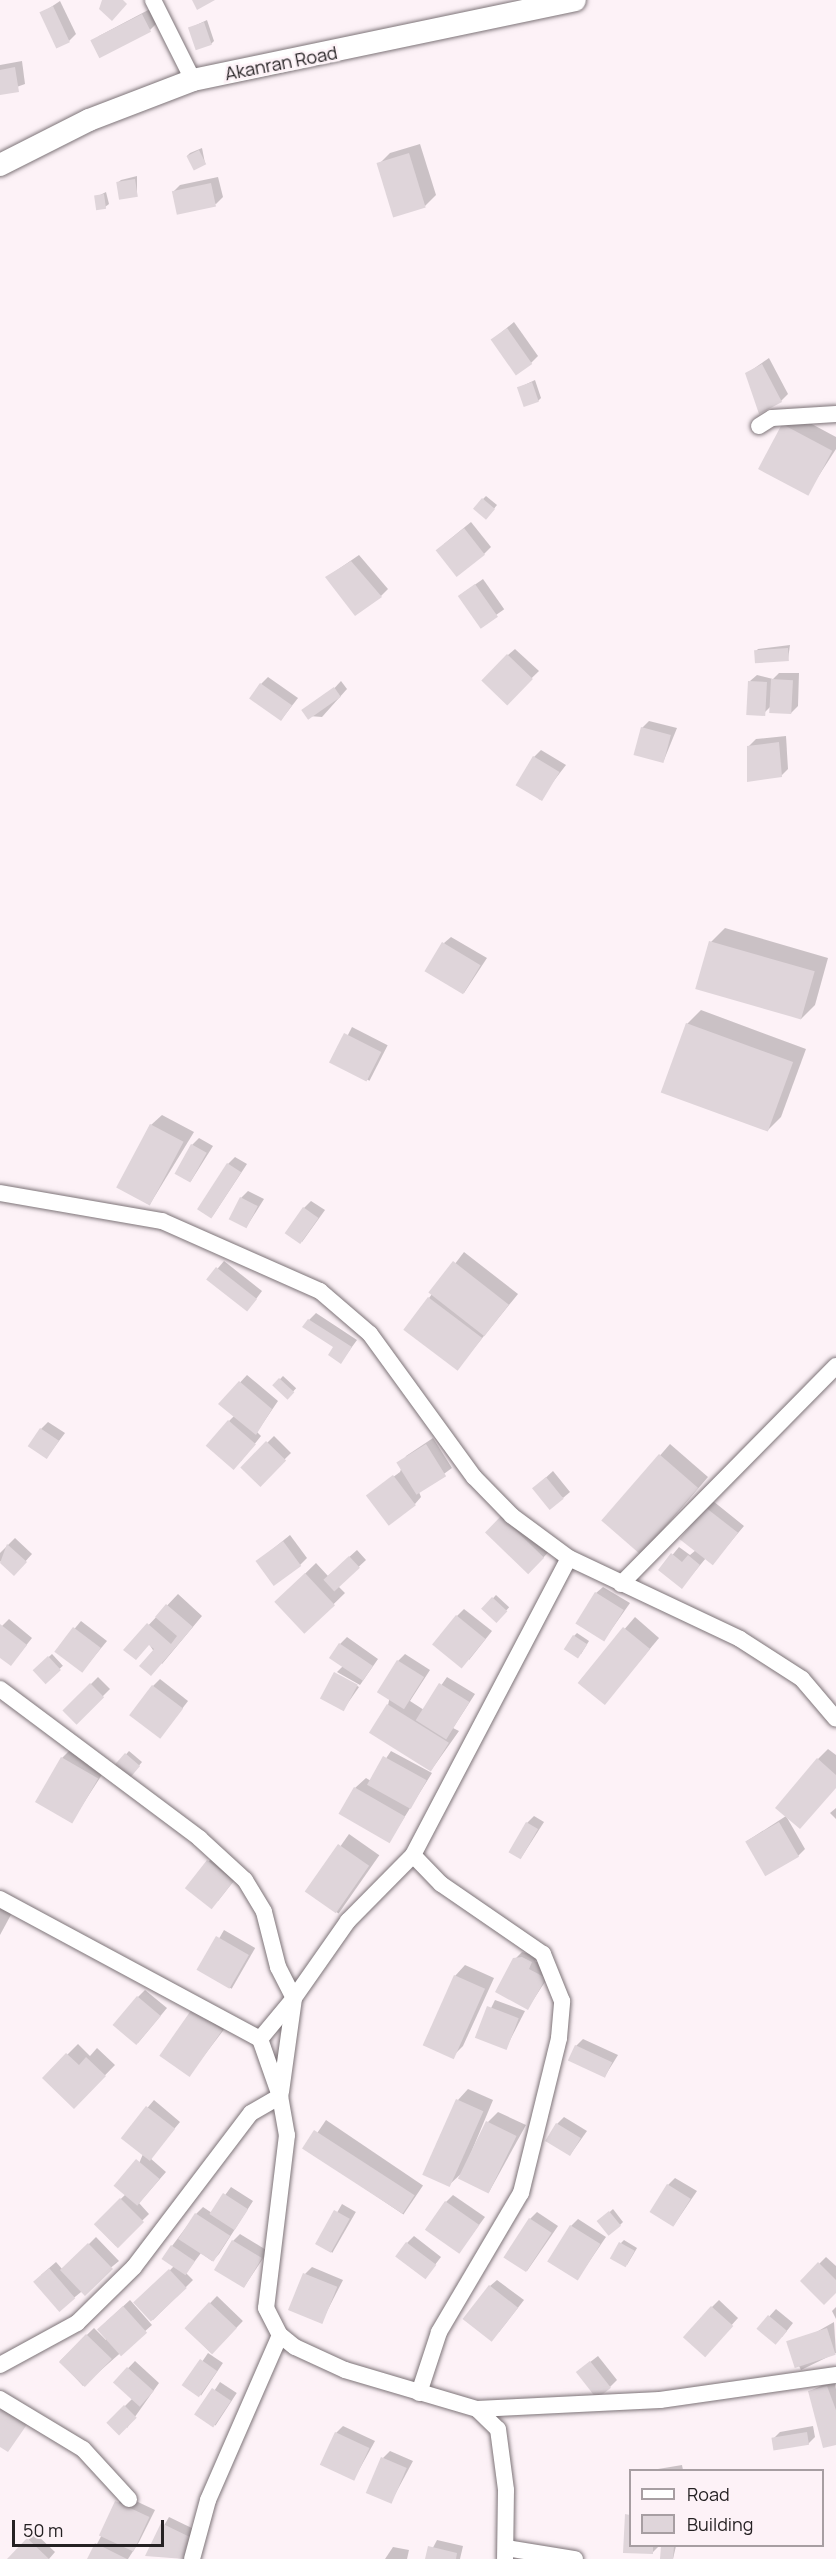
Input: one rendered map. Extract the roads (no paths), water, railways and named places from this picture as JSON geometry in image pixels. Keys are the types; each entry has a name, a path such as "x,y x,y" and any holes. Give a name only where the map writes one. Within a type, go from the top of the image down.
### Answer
{"main road":[{"name":"Akanran Road","path":"0,165 89,120 193,80 561,1"}],"street":[{"path":"153,0 193,80"},
{"path":"759,426 772,418 836,414"},
{"path":"0,1193 162,1221 320,1292 370,1334 474,1477 512,1516 569,1558 740,1639 802,1679 836,1719"},
{"path":"621,1584 836,1366"},
{"path":"260,2039 294,1998 348,1922 413,1855 569,1558"},
{"path":"0,1689 199,1838 245,1880 264,1912 278,1967 294,1998 280,2096"},
{"path":"413,1855 441,1884 543,1954 562,2001 560,2038 520,2193 439,2332 419,2393"},
{"path":"0,1899 260,2039 280,2096 286,2135 266,2308 280,2336 345,2370 477,2409 660,2400 836,2375"},
{"path":"0,2365 77,2323 134,2267 251,2113 280,2096"},
{"path":"192,2559 208,2500 280,2336"},
{"path":"0,2400 83,2449 129,2499"},
{"path":"477,2409 498,2429 505,2553 575,2559"}]}
